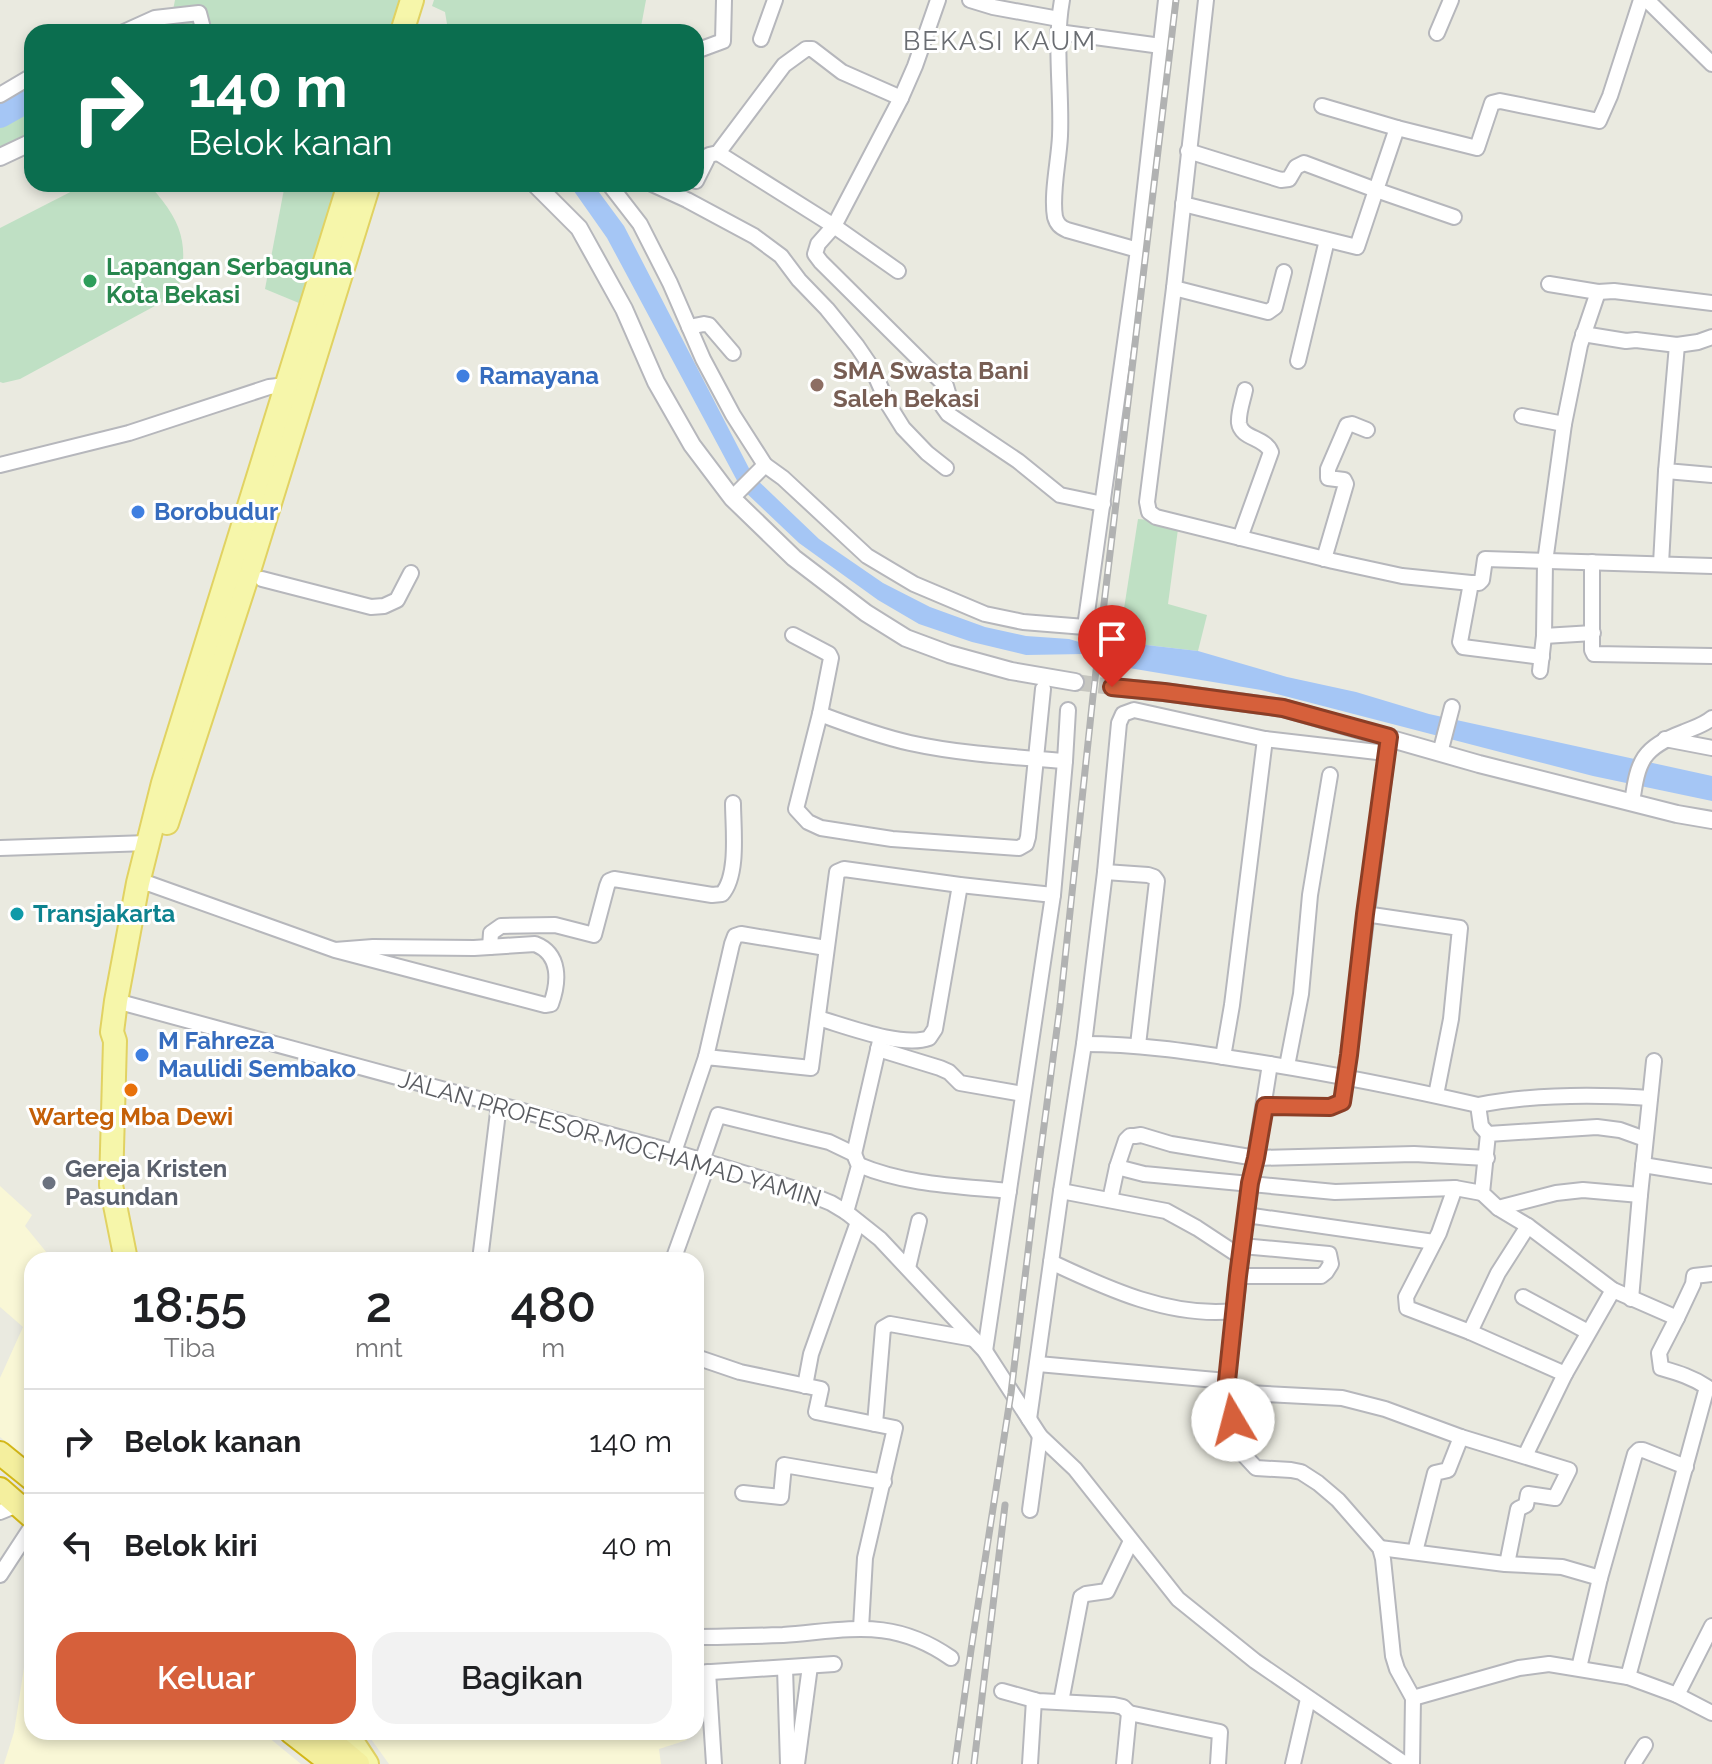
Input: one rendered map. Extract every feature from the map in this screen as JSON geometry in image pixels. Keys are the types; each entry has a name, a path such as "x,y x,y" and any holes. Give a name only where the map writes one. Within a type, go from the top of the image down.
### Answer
{"highway":[{"path":"0,1453 24,1472"},
{"path":"0,1489 20,1508"},
{"path":"301,1740 332,1764"},
{"path":"330,1740 358,1764"}],"main road":[{"path":"408,24 412,0"},
{"path":"410,24 422,0"},
{"path":"144,884 148,843 170,785 286,421 347,192"},
{"path":"294,392 366,192"},
{"path":"124,1252 111,1185 115,1041 112,1032 121,1002 144,884 170,785"},
{"path":"351,1740 367,1764"}],"street":[{"path":"172,15 175,0"},
{"path":"704,48 723,41 724,0"},
{"path":"761,39 775,0"},
{"path":"938,0 901,98 834,226 818,244 816,256 946,386 949,396 943,407 948,414 1018,461 1060,495 1103,504"},
{"path":"970,0 1058,26 1161,46"},
{"path":"1062,0 1058,26 1060,137 1057,223 1067,230 1138,250"},
{"path":"620,192 670,283 703,359 765,465 867,556 914,584 985,614 1023,622 1085,627 1138,250 1166,0"},
{"path":"1206,0 1148,487 1148,509 1156,517 1324,559 1402,576 1478,584 1482,580 1485,559 1712,566"},
{"path":"1437,33 1451,0"},
{"path":"1322,106 1477,148 1492,103 1500,101 1599,121 1644,0 1712,64"},
{"path":"142,24 155,18 199,13 202,24"},
{"path":"704,165 709,155 718,153 784,65 806,49 812,49 842,72 901,98"},
{"path":"0,95 24,81"},
{"path":"1183,204 1357,247 1397,128"},
{"path":"0,157 24,146"},
{"path":"1188,151 1281,180 1289,179 1296,167 1304,163 1454,217"},
{"path":"718,153 834,226 898,271"},
{"path":"543,192 579,228 624,309 656,382 692,445 732,498 794,558 866,613 906,638 949,654 1075,682"},
{"path":"670,192 754,236 781,256 857,346 903,428 946,468"},
{"path":"687,200 691,192"},
{"path":"1298,361 1327,240"},
{"path":"1174,288 1268,312 1275,307 1284,272"},
{"path":"1549,284 1712,303"},
{"path":"1471,583 1460,642 1463,647 1541,664 1545,562 1564,424 1583,334 1598,292"},
{"path":"689,327 709,325 733,353"},
{"path":"1583,334 1677,345 1712,337"},
{"path":"1661,564 1677,345"},
{"path":"0,465 129,433 269,387 278,386 294,392"},
{"path":"1240,538 1271,452 1266,444 1244,433 1240,427 1245,390"},
{"path":"1522,416 1564,424"},
{"path":"1324,559 1346,484 1344,480 1328,478 1328,469 1347,425 1367,430"},
{"path":"732,498 765,465"},
{"path":"1666,471 1712,475"},
{"path":"1592,562 1592,651 1597,655 1712,656"},
{"path":"262,579 371,607 397,600 411,573"},
{"path":"1544,636 1593,633"},
{"path":"793,635 831,658 796,809 814,826 892,839 1021,847 1028,837 1043,689"},
{"path":"1112,687 1283,708 1388,745"},
{"path":"985,1351 1053,895 1068,710"},
{"path":"1029,1419 1084,1044 1119,723 1123,714 1134,710 1265,739 1442,746 1633,795 1712,820"},
{"path":"1442,746 1451,711"},
{"path":"820,714 911,743 956,751 1065,761"},
{"path":"1633,795 1642,759 1664,739 1712,718"},
{"path":"1223,1057 1265,739"},
{"path":"1664,739 1712,748"},
{"path":"1265,1106 1330,1107 1342,1102 1388,745"},
{"path":"1287,1066 1301,994 1310,895 1330,775"},
{"path":"490,947 491,933 501,926 555,925 594,935 607,886 614,879 722,894 728,886 731,872 733,803"},
{"path":"0,848 148,843"},
{"path":"706,1057 811,1068 837,872 841,869 1053,895"},
{"path":"1105,872 1151,875 1158,884 1138,1045"},
{"path":"144,884 335,950 545,1005 551,1004 557,980 553,961 546,950 535,944 335,950"},
{"path":"880,1043 924,1040 933,1034 960,885"},
{"path":"1365,914 1460,928 1451,1019 1436,1095"},
{"path":"674,1152 706,1057 732,944 737,935 826,948"},
{"name":"JALAN PROFESOR MOCHAMAD YAMIN","path":"121,1002 674,1152 799,1190 831,1203 880,1239 985,1351 1040,1436 1075,1469 1185,1606 1255,1661 1405,1764"},
{"path":"818,1018 949,1072 960,1083 1023,1094"},
{"path":"805,1386 811,1354 852,1217 856,1159 880,1043"},
{"path":"1084,1044 1138,1045 1287,1066 1478,1105 1508,1099 1603,1094 1650,1098"},
{"path":"1631,1299 1654,1061"},
{"path":"1270,1064 1238,1276 1228,1387 1236,1434 1249,1463 1256,1468 1301,1472 1311,1478 1338,1500 1380,1548 1393,1656 1413,1698 1412,1764"},
{"path":"481,1252 499,1104"},
{"path":"1478,1105 1481,1126 1488,1134 1482,1193"},
{"path":"676,1252 717,1117 722,1115 829,1142 888,1175 1009,1191"},
{"path":"1488,1134 1597,1127 1620,1130 1645,1139"},
{"path":"1110,1200 1117,1167 1130,1136 1141,1135 1171,1144 1256,1158 1414,1154 1487,1158"},
{"path":"1643,1165 1712,1176"},
{"path":"1117,1167 1144,1174 1335,1192 1455,1188 1482,1193 1498,1208 1528,1226 1613,1290 1677,1318"},
{"path":"1455,1188 1434,1242 1406,1297 1406,1305 1565,1374"},
{"path":"1498,1208 1556,1193 1583,1190 1640,1195"},
{"path":"1061,1191 1166,1211 1242,1252 1329,1254 1331,1264 1321,1276 1238,1276"},
{"path":"1246,1215 1434,1242"},
{"path":"908,1268 919,1221"},
{"path":"1470,1332 1498,1273 1528,1226"},
{"path":"1051,1262 1086,1279 1145,1300 1198,1312 1235,1311"},
{"path":"1628,1677 1709,1387 1661,1368 1659,1353 1694,1276 1712,1274"},
{"path":"1525,1456 1565,1374 1613,1290"},
{"path":"1523,1297 1588,1332"},
{"path":"875,1424 884,1327 890,1324 974,1339"},
{"path":"704,1360 740,1372 821,1389 816,1412 895,1428 865,1558 861,1628"},
{"path":"1038,1364 1342,1398 1565,1468 1570,1472 1555,1498 1528,1494 1526,1505 1518,1509 1507,1564"},
{"path":"1030,1510 1040,1436"},
{"path":"1415,1552 1435,1473 1448,1470 1461,1437"},
{"path":"1579,1668 1600,1578 1637,1451 1643,1450 1686,1467"},
{"path":"743,1493 781,1497 784,1465 884,1482"},
{"path":"0,1575 24,1538"},
{"path":"1061,1702 1081,1597 1107,1591 1131,1541"},
{"path":"1380,1548 1507,1564 1562,1567 1600,1578"},
{"path":"1677,1695 1712,1626"},
{"path":"704,1637 877,1628 906,1634 932,1645 951,1658"},
{"path":"704,1673 834,1664"},
{"path":"1413,1698 1519,1668 1549,1664 1628,1677 1677,1695 1712,1713"},
{"path":"797,1764 810,1666"},
{"path":"785,1668 788,1764"},
{"path":"704,1688 714,1764"},
{"path":"1002,1691 1034,1700 1114,1705 1123,1707 1129,1713 1220,1732 1218,1764"},
{"path":"1293,1764 1308,1699"},
{"path":"1030,1764 1034,1700"},
{"path":"1124,1764 1129,1713"},
{"path":"1633,1764 1645,1745"}],"shaded area":[{"path":"0,1186 32,1215 25,1226 46,1252 24,1252 24,1455 0,1437 0,1378 23,1327 0,1307"},
{"path":"24,1668 24,1740 272,1740 301,1764 4,1764 14,1732"},
{"path":"372,1740 687,1740 659,1749 661,1764 389,1764"}],"green space":[{"path":"175,0 412,0 398,24 147,24 172,15"},
{"path":"434,0 646,0 642,24 447,24 445,12 432,6"},
{"path":"24,81 24,146 0,157 0,95"},
{"name":"Lapangan Serbaguna Kota Bekasi","path":"70,192 155,192 176,223 183,245 177,294 20,379 0,382 0,228"},
{"path":"283,192 347,192 311,308 265,289"},
{"path":"1138,519 1178,529 1168,604 1207,615 1198,651 1138,644 1118,647"}],"water":[{"path":"575,192 599,192 624,226 753,476 819,539 883,583 930,607 985,627 1026,636 1118,647 1138,644 1198,651 1429,714 1712,776 1712,801 1593,776 1261,690 1129,668 1117,657 1026,655 972,642 919,624 878,600 799,543 741,488 607,238"}],"waterway":[{"path":"0,115 24,102"}],"tunnel":[{"path":"1075,682 1112,687"}],"railway":[{"path":"955,1764 1011,1393 1060,1006 1093,696 1176,0"},
{"path":"974,1764 1005,1505"}],"place":[{"name":"Lapangan Serbaguna Kota Bekasi","path":"90,281"},
{"name":"Ramayana","path":"463,376"},
{"name":"SMA Swasta Bani Saleh Bekasi","path":"817,385"},
{"name":"Borobudur","path":"138,512"},
{"name":"Transjakarta","path":"17,914"},
{"name":"M Fahreza Maulidi Sembako","path":"142,1055"},
{"name":"Warteg Mba Dewi","path":"131,1090"},
{"name":"Gereja Kristen Pasundan","path":"49,1183"}],"district":[{"name":"BEKASI KAUM","path":"1000,41"}],"route":[{"path":"1112,687 1283,708 1389,737 1342,1102 1330,1107 1265,1106 1250,1183 1227,1381 1233,1420"}]}
